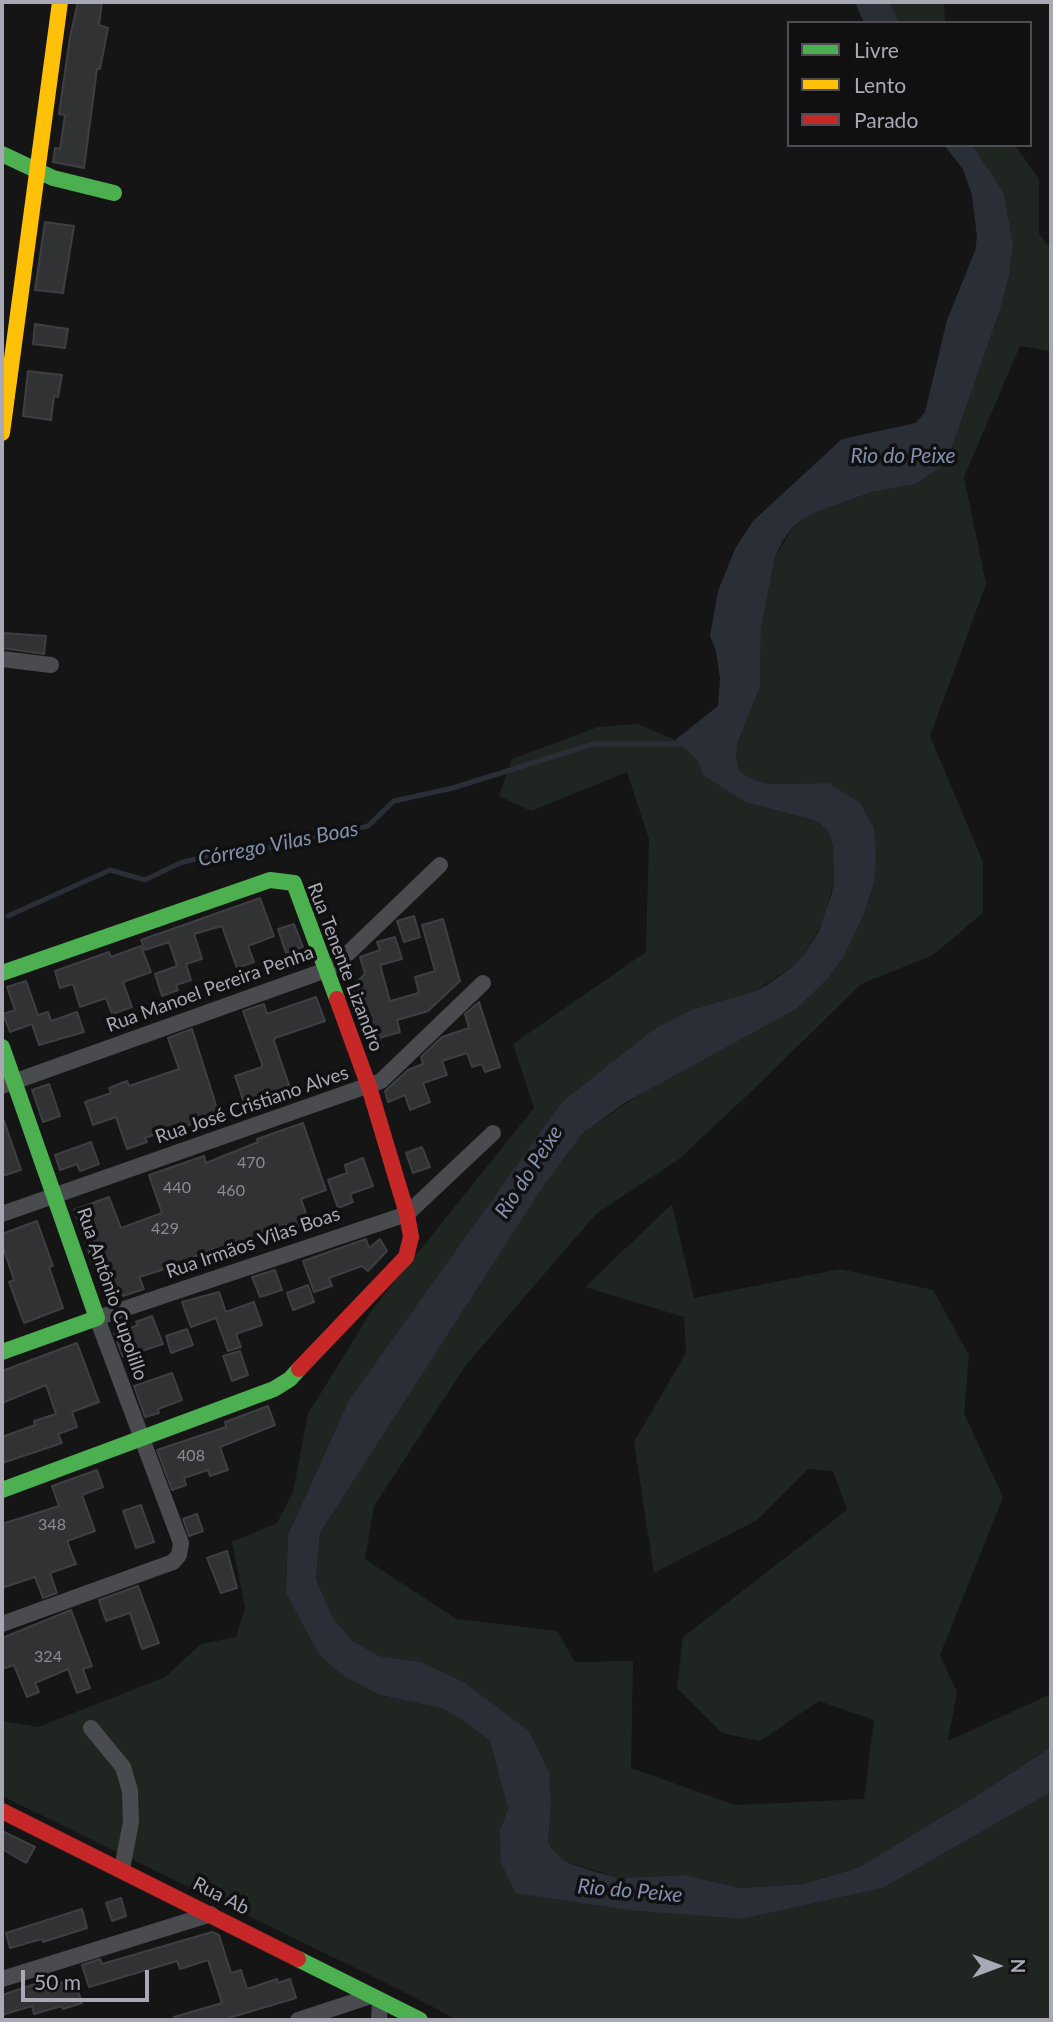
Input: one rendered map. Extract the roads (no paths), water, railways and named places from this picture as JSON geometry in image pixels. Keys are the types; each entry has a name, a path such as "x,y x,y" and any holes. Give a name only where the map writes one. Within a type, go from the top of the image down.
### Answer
{"street":[{"path":"3,422 8,341 60,2"},
{"path":"2,155 52,178 114,193"},
{"path":"2,659 51,665"},
{"name":"Rua Manoel Pereira Penha","path":"8,1083 326,970 337,964 440,864"},
{"name":"Rua Tenente Lizandro","path":"2,973 270,880 294,883 369,1087 407,1213 411,1237 406,1257 290,1378 274,1389 140,1437"},
{"name":"Rua José Cristiano Alves","path":"2,1214 381,1082 483,983"},
{"name":"Rua Antônio Cupolillo","path":"2,1047 8,1083 55,1195 140,1437 181,1543 179,1555 173,1562 2,1624"},
{"name":"Rua Irmãos Vilas Boas","path":"2,1352 407,1213 493,1133"},
{"path":"2,1490 140,1437"},
{"path":"91,1728 123,1767 130,1791 131,1822 122,1869"},
{"name":"Rua Ab","path":"2,1811 420,2020"},
{"path":"2,1979 211,1914"},
{"path":"298,2020 375,1998 379,2020"}],"water":[{"path":"855,2 890,2 898,21 863,21"},
{"name":"Rio do Peixe","path":"946,147 973,147 1004,193 1013,245 1009,276 1000,310 950,453 942,465 916,484 872,492 816,512 792,528 782,542 775,557 761,628 760,687 738,742 736,757 739,771 753,780 770,784 828,783 860,803 874,828 876,856 874,883 864,914 845,954 828,978 796,1009 626,1102 582,1134 544,1185 320,1533 316,1579 333,1618 351,1640 379,1656 421,1662 465,1683 529,1731 549,1772 551,1806 548,1844 564,1861 592,1871 620,1878 685,1875 741,1888 803,1884 860,1867 1051,1747 1051,1792 883,1888 742,1919 636,1911 515,1893 501,1862 500,1830 508,1809 490,1741 441,1708 380,1695 342,1675 319,1654 286,1593 288,1534 349,1400 561,1103 653,1030 691,1010 753,992 767,985 803,956 819,931 832,893 834,878 833,846 828,831 817,821 745,802 703,775 698,761 675,740 718,706 720,679 716,651 710,636 718,591 735,549 753,521 842,439 916,423 925,412 947,320 975,251 977,237 972,195 963,169"}],"waterway":[{"name":"Córrego Vilas Boas","path":"8,916 110,870 145,880 180,863 223,852 249,852 368,826 394,801 453,788 593,744 684,744"}]}
